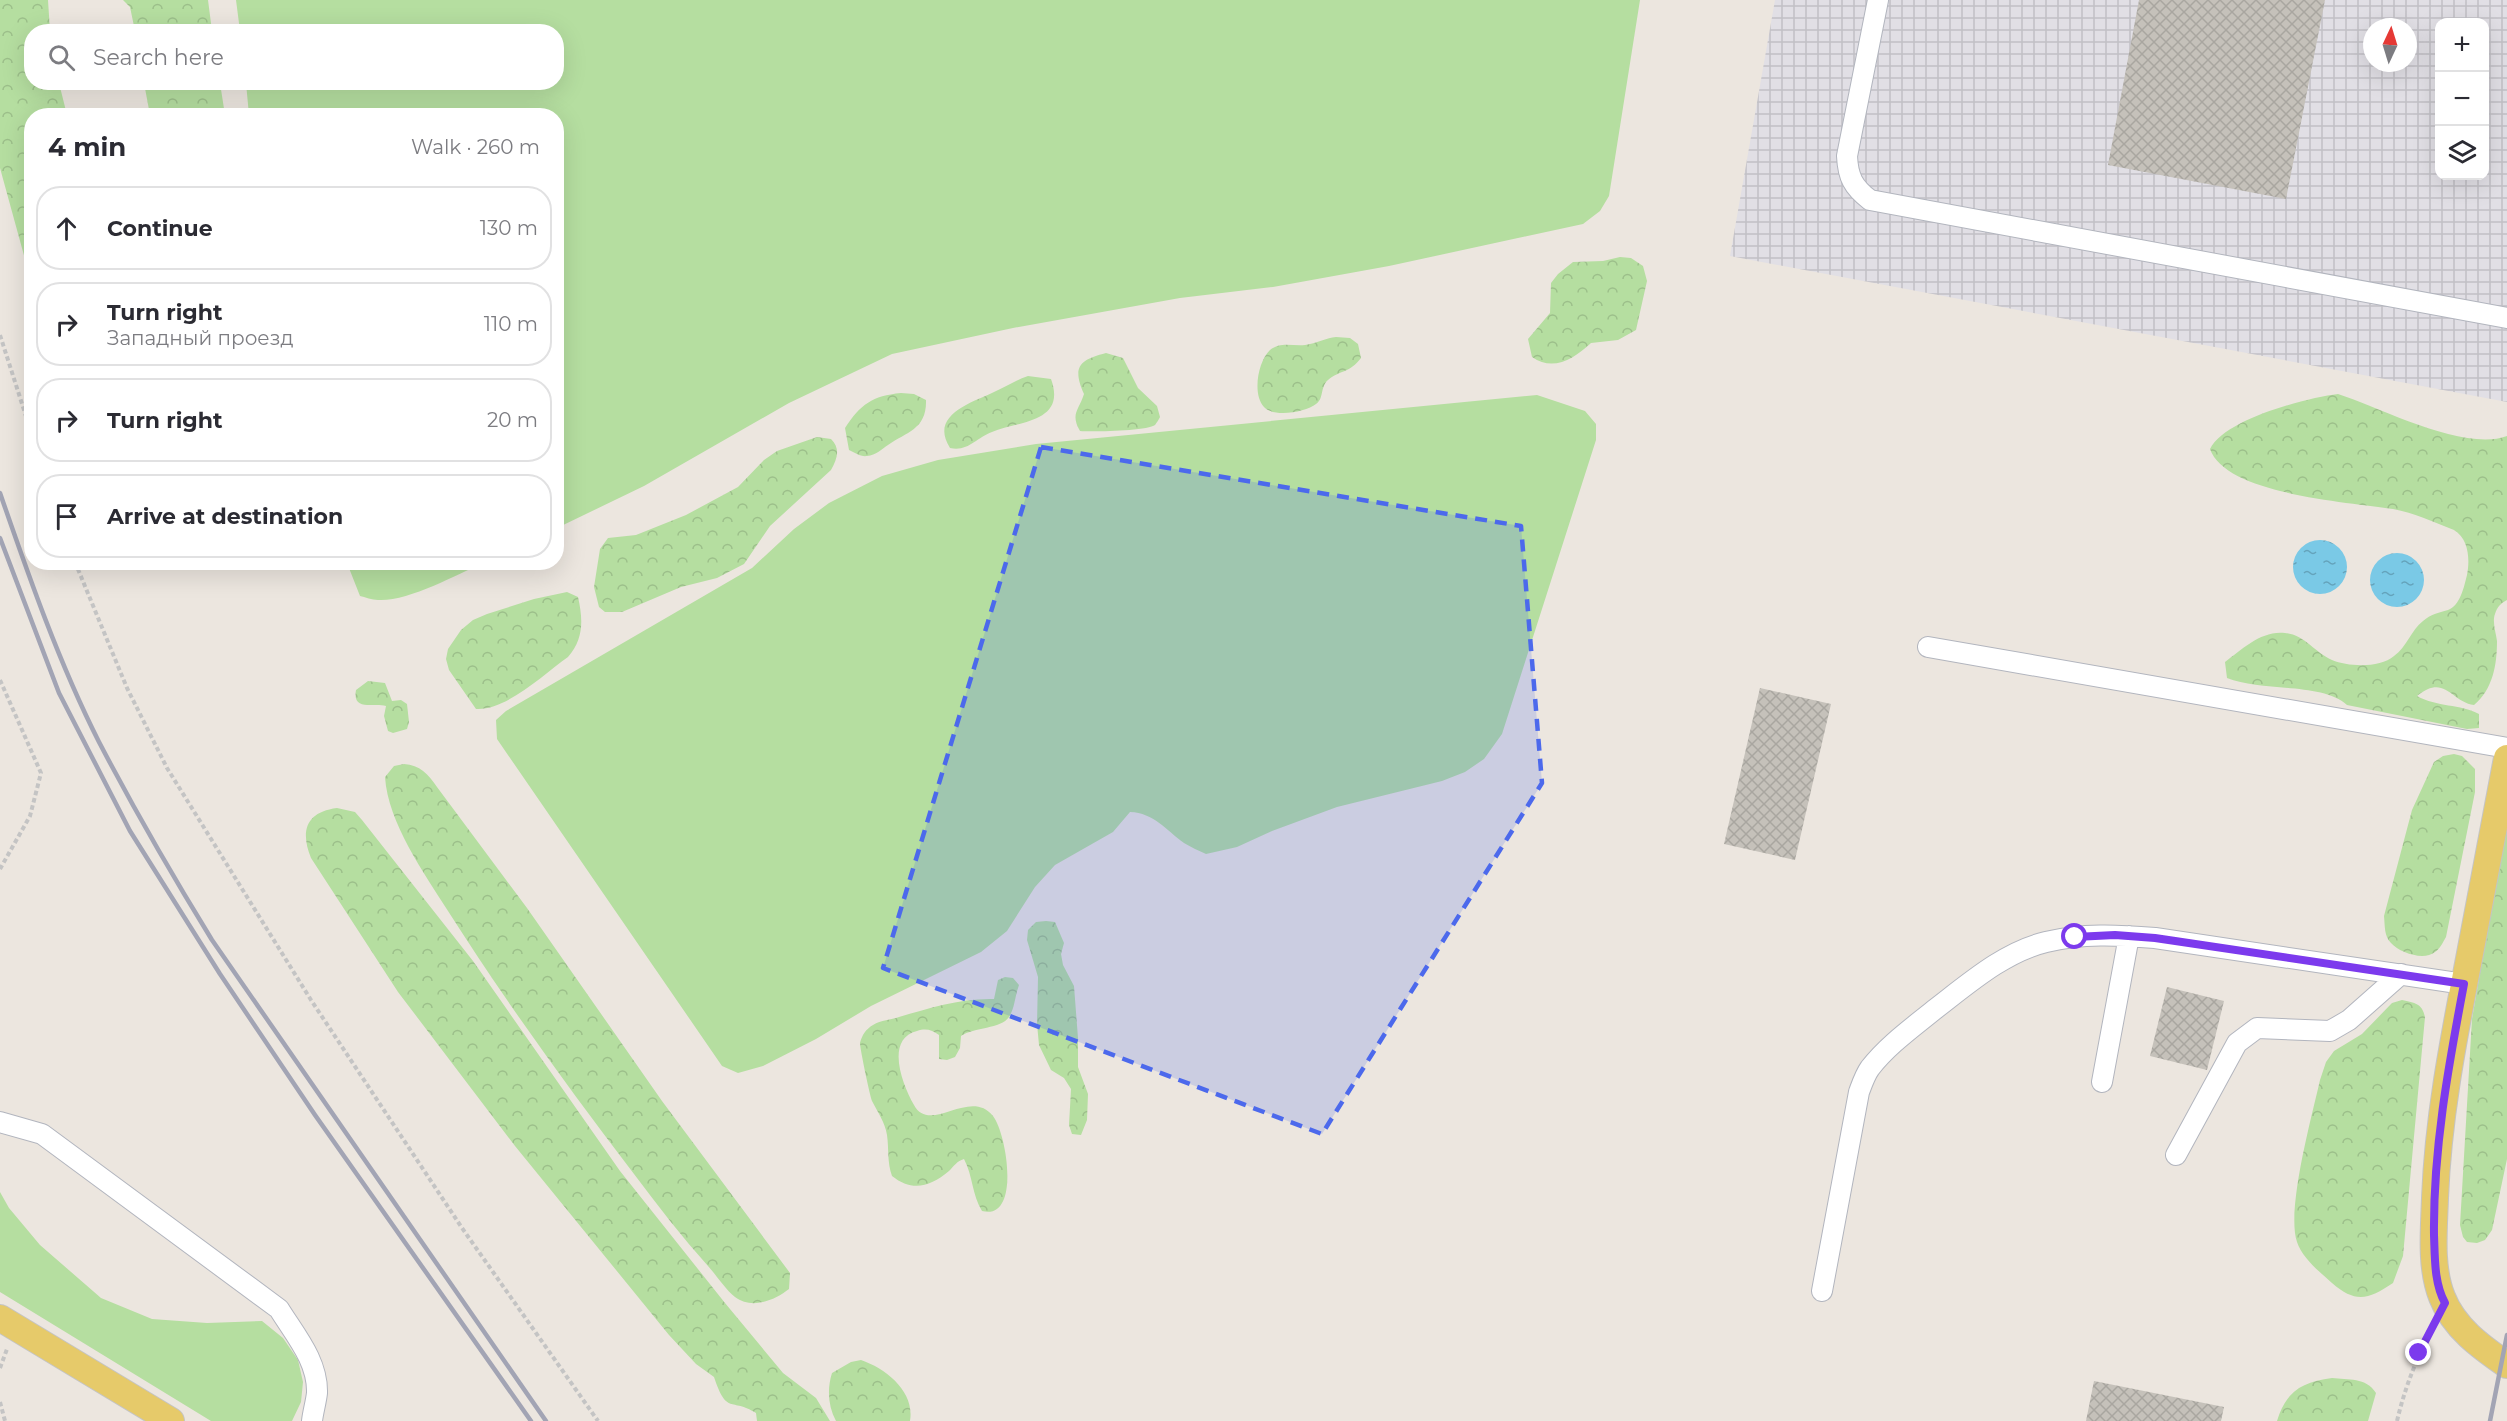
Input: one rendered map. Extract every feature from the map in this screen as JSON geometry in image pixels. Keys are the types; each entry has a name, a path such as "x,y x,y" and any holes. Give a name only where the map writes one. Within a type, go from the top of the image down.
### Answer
{"main road":[{"path":"2507,758 2446,1082 2437,1156 2435,1269 2445,1303 2457,1323 2475,1342 2507,1365"},
{"path":"0,1318 171,1421"}],"lane":[{"path":"1878,0 1847,156 1848,174 1856,190 1870,200 2507,318"},
{"path":"1928,647 2507,748"},
{"path":"1822,1291 1859,1092 1868,1070 1890,1045 1970,982 2013,954 2045,942 2075,937 2129,936 2464,984"},
{"path":"2102,1082 2129,936"},
{"path":"2176,1155 2237,1043 2257,1028 2330,1031 2349,1020 2401,974"},
{"path":"0,1122 42,1134 279,1309 303,1346 315,1372 317,1394 312,1421"}],"path":[{"path":"0,335 24,410"},
{"path":"78,570 127,688 167,768 310,1000 462,1228 598,1421"},
{"path":"0,680 41,773 30,816 0,869"},
{"path":"2397,1421 2404,1392 2419,1353 2445,1303"},
{"path":"0,1368 7,1348"},
{"path":"0,1402 5,1421"}],"highlighted area":[{"path":"1041,447 1521,526 1542,783 1322,1134 883,968"}],"shaded area":[{"path":"1775,0 2507,0 2507,402 1730,256"}],"green space":[{"path":"0,0 48,0 50,24 24,24 24,90 61,90 65,108 24,108 24,255 0,168"},
{"path":"123,0 208,0 211,24 134,24 130,7"},
{"path":"236,0 1640,0 1609,196 1600,211 1583,224 1389,266 1273,287 1180,298 1013,328 892,354 789,403 644,486 564,525 564,108 248,108 247,90 564,90 564,24 239,24"},
{"path":"145,90 221,90 224,108 149,108"},
{"path":"1620,257 1631,258 1643,266 1647,281 1636,330 1618,340 1591,343 1578,354 1563,362 1548,363 1532,357 1528,339 1550,313 1551,283 1558,274 1573,262 1603,261"},
{"path":"1336,337 1350,338 1358,344 1361,358 1349,369 1328,380 1318,402 1311,407 1290,413 1275,412 1264,407 1260,401 1257,386 1262,362 1270,350 1279,345 1305,345"},
{"path":"1106,353 1123,358 1138,388 1157,406 1160,417 1155,425 1131,430 1080,431 1076,412 1084,394 1080,385 1080,366 1089,359"},
{"path":"1028,376 1051,379 1054,393 1052,404 1046,412 1037,418 992,432 962,448 950,448 945,437 945,427 956,412"},
{"path":"901,393 914,394 926,400 923,417 919,424 909,433 873,454 862,456 849,450 845,428 856,413 875,399"},
{"path":"2338,394 2446,433 2468,438 2489,439 2507,436 2507,600 2498,607 2494,617 2497,650 2493,676 2486,692 2474,705 2466,703 2441,688 2434,687 2417,696 2479,714 2479,728 2467,729 2347,705 2336,698 2307,690 2257,685 2227,678 2225,662 2260,637 2277,633 2292,634 2332,660 2355,665 2381,663 2398,652 2423,621 2452,608 2461,596 2467,575 2468,557 2463,539 2454,530 2393,509 2291,494 2264,486 2239,477 2221,464 2210,449 2218,438 2249,419 2287,405"},
{"path":"1537,395 1585,411 1596,424 1596,440 1502,734 1484,759 1465,772 1442,781 1337,807 1272,831 1237,847 1206,854 1184,843 1146,815 1130,812 1113,832 1055,865 1035,887 1007,931 981,952 871,1006 816,1039 763,1066 738,1073 722,1066 497,739 496,720 506,711 752,568 794,529 829,503 882,476 938,460 1036,444"},
{"path":"817,437 831,439 836,447 836,458 831,470 770,526 744,564 717,578 681,587 622,612 605,612 599,607 594,587 600,549 608,538 636,535 686,515 738,487 764,460 777,451"},
{"path":"350,570 469,570 403,597 378,600 360,596"},
{"path":"567,592 578,597 581,613 580,636 568,657 512,698 488,708 476,709 449,670 446,659 448,649 461,630 473,620 487,614 534,599"},
{"path":"368,681 385,683 392,701 401,700 407,704 409,722 407,729 393,733 388,731 384,716 386,706 365,705 357,701 356,690"},
{"path":"2454,754 2462,756 2475,769 2475,792 2446,937 2438,949 2430,955 2412,955 2395,947 2389,940 2385,931 2384,916 2412,810 2434,762 2443,756"},
{"path":"404,764 419,768 430,778 527,908 662,1101 790,1273 789,1289 770,1300 756,1303 742,1301 731,1294 661,1210 562,1077 470,945 428,880 400,830 393,812 385,777 394,766"},
{"path":"337,808 355,812 362,820 473,961 620,1171 783,1373 816,1398 830,1421 757,1421 756,1413 726,1401 714,1377 696,1364 669,1335 515,1146 398,992 311,858 306,839 308,824 318,814"},
{"path":"2507,817 2507,1159 2492,1230 2485,1240 2477,1243 2467,1242 2460,1225 2472,1019"},
{"path":"1036,922 1055,922 1064,943 1061,954 1063,965 1074,986 1078,1067 1088,1094 1087,1120 1081,1135 1072,1134 1069,1125 1071,1089 1064,1078 1051,1070 1039,1045 1038,977 1027,940 1028,930"},
{"path":"1005,977 1013,978 1019,985 1009,1017 1000,1024 961,1036 960,1048 955,1057 947,1060 939,1059 939,1035 926,1030 907,1036 901,1043 899,1052 899,1063 905,1086 914,1105 921,1113 940,1114 973,1106 984,1108 993,1116 1003,1140 1006,1157 1006,1190 1002,1203 994,1211 982,1211 964,1159 957,1162 935,1181 921,1186 907,1184 892,1176 886,1130 872,1101 860,1043 866,1030 879,1022 946,1004 994,999 998,980"},
{"path":"2402,1000 2420,1006 2425,1017 2403,1256 2393,1283 2377,1293 2362,1297 2348,1294 2332,1283 2299,1248 2295,1227 2297,1186 2311,1116 2326,1062 2334,1051 2362,1034 2392,1003"},
{"path":"0,1192 9,1208 40,1245 101,1298 152,1319 207,1323 262,1321 283,1338 298,1360 303,1382 301,1402 292,1421 211,1421 0,1292"},
{"path":"861,1360 880,1369 904,1391 910,1410 910,1421 836,1421 829,1397 832,1373 851,1362"},
{"path":"2332,1378 2356,1380 2372,1388 2376,1393 2368,1421 2277,1421 2290,1395 2304,1385"}],"water":[{"path":"2320,540 2330,542 2339,548 2345,557 2347,567 2345,577 2339,586 2330,592 2320,594 2310,592 2301,586 2295,577 2293,567 2295,557 2301,548 2310,542"},
{"path":"2397,553 2407,555 2416,561 2422,570 2424,580 2422,590 2416,599 2407,605 2397,607 2387,605 2378,599 2372,590 2370,580 2372,570 2378,561 2387,555"}],"building":[{"path":"2139,0 2325,0 2286,199 2108,165"},
{"path":"1760,688 1831,704 1795,860 1724,844"},
{"path":"2167,987 2224,1001 2207,1070 2150,1056"},
{"path":"2094,1381 2224,1407 2221,1421 2086,1421"}],"railway":[{"path":"0,493 24,560"},
{"path":"0,538 59,693 130,831 220,974 315,1115 531,1421"},
{"path":"28,570 84,712 126,792 212,940 546,1421"},
{"path":"2490,1421 2507,1335"}],"route":[{"path":"2075,937 2115,935 2155,938 2464,984 2446,1082 2437,1156 2434,1217 2435,1269 2445,1303 2419,1353"}]}
